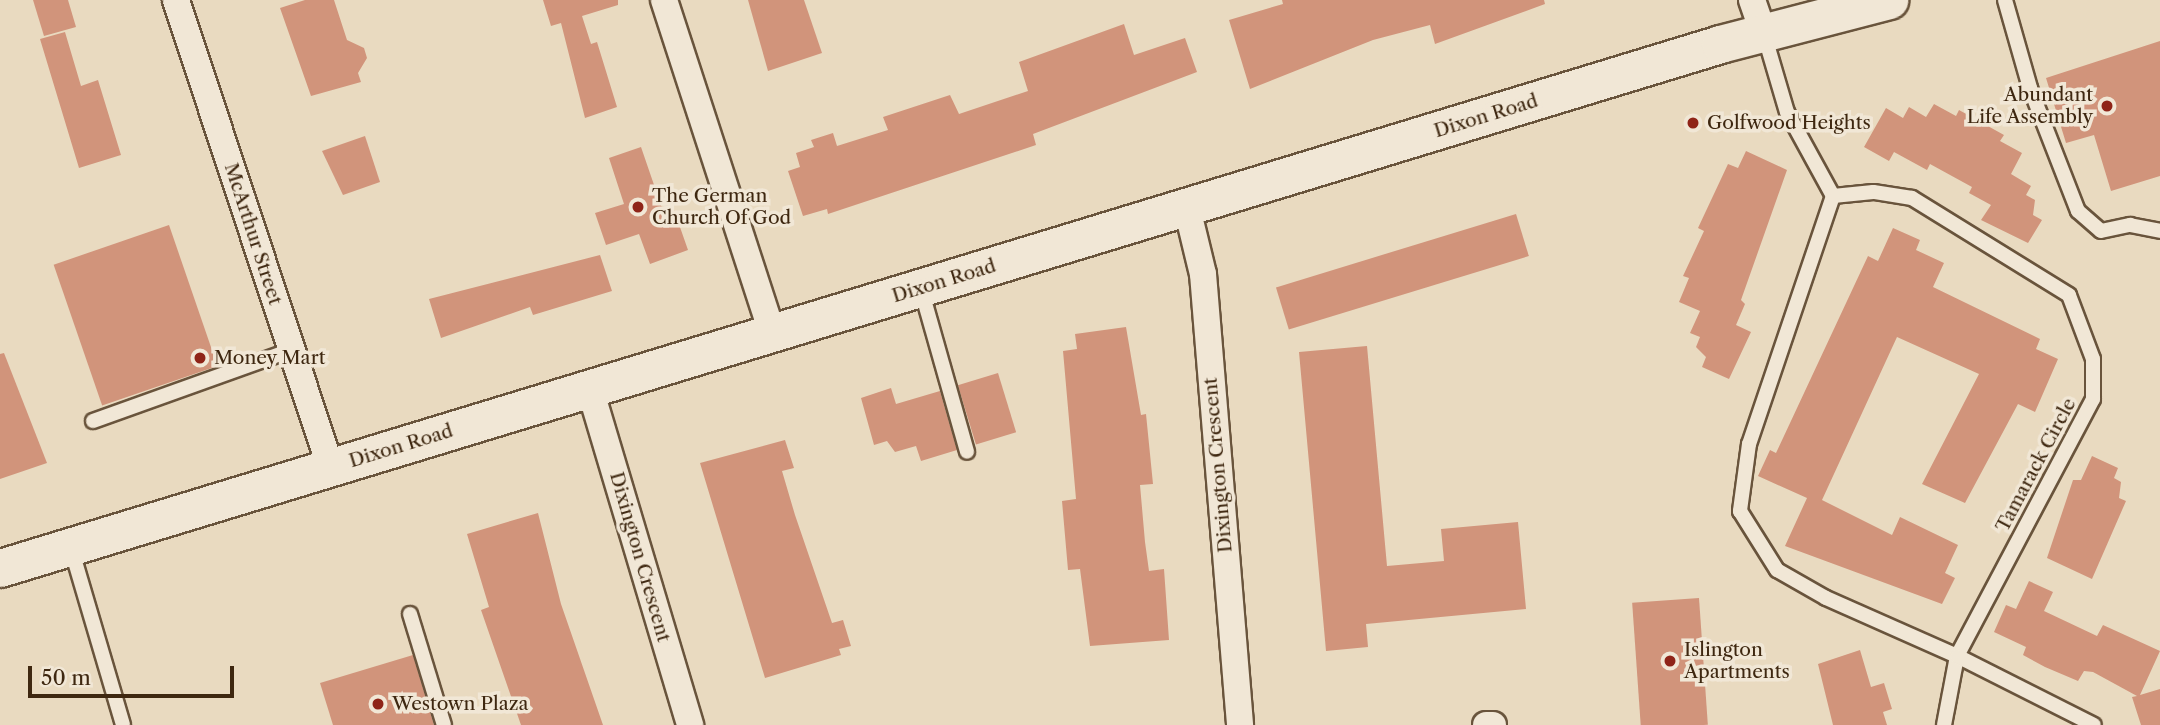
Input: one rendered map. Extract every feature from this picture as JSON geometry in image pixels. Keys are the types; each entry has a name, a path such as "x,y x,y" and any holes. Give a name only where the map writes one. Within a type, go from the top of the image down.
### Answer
{"main road":[{"name":"Dixon Road","path":"0,568 1764,34 1889,0"}],"street":[{"name":"McArthur Street","path":"176,0 330,467"},
{"path":"664,0 772,333"},
{"path":"1752,0 1764,34"},
{"name":"Dixington Crescent","path":"1187,208 1203,274 1240,725"},
{"name":"Dixington Crescent","path":"590,389 690,725"},
{"path":"1486,725 1493,725"}],"lane":[{"path":"2005,0 2030,88 2078,211 2101,231 2130,225 2160,231"},
{"path":"1764,34 1787,113 1833,196 1749,444 1740,511 1777,570 2094,725"},
{"name":"Tamarack Circle","path":"1833,196 1874,192 1912,198 2069,295 2093,359 2093,399 1957,656 1944,725"},
{"path":"920,288 967,452"},
{"path":"93,421 291,350"},
{"path":"71,548 123,725"},
{"path":"411,614 444,725"}],"building":[{"path":"33,0 68,0 76,27 44,36"},
{"path":"305,0 334,0 347,40 364,48 367,58 358,73 361,82 311,96 280,8"},
{"path":"543,0 618,0 618,5 582,16 591,44 597,42 617,107 585,118 561,23 551,26"},
{"path":"748,0 804,0 822,53 768,71"},
{"path":"1282,0 1544,0 1545,4 1435,44 1430,25 1373,40 1250,89 1229,20 1283,4"},
{"path":"1124,24 1134,55 1185,38 1197,72 1033,134 1036,145 828,214 827,209 803,216 788,171 800,167 796,153 814,147 811,140 833,133 837,146 888,130 883,117 950,95 959,114 1028,91 1019,62"},
{"path":"65,32 81,86 98,80 121,155 79,168 40,39"},
{"name":"Abundant Life Assembly","path":"2160,41 2160,176 2111,191 2094,135 2066,143 2046,78"},
{"path":"1934,104 1956,116 1959,110 2004,135 2000,141 2022,153 2011,174 2031,186 2026,195 2035,200 2033,215 2042,220 2028,243 1981,220 1991,205 1969,193 1972,187 1930,164 1927,170 1894,152 1889,161 1864,147 1886,108 1903,118 1909,107 1926,117"},
{"path":"365,136 380,182 343,195 322,151"},
{"name":"The German Church Of God","path":"641,147 664,214 674,210 688,250 650,264 639,234 606,245 595,213 624,204 609,158"},
{"path":"1746,151 1787,170 1741,300 1745,304 1736,325 1751,332 1729,379 1702,367 1706,357 1696,347 1700,337 1690,333 1700,311 1679,302 1689,278 1683,276 1704,231 1698,228 1728,164 1738,168"},
{"path":"1516,214 1529,256 1289,329 1276,287"},
{"path":"169,225 218,366 102,406 54,265"},
{"path":"1893,228 1920,240 1916,250 1944,263 1933,287 2040,339 2036,349 2058,359 2035,412 2018,404 1965,503 1922,484 1979,374 1897,337 1822,500 1892,535 1900,517 1958,545 1945,573 1955,578 1942,604 1785,546 1807,498 1758,476 1770,450 1776,453 1868,256 1878,261"},
{"path":"600,255 612,291 533,315 530,307 441,338 429,299"},
{"path":"1126,327 1141,415 1146,414 1153,484 1140,485 1145,542 1149,571 1164,569 1169,640 1090,646 1080,569 1068,570 1062,501 1076,499 1063,351 1077,349 1075,334"},
{"path":"1367,346 1387,566 1444,561 1441,529 1518,522 1526,609 1366,624 1368,647 1326,651 1299,352"},
{"path":"4,353 47,463 0,479 0,354"},
{"path":"998,373 1016,432 976,445 958,385"},
{"path":"891,388 896,404 940,391 957,450 921,461 916,446 895,452 887,441 874,445 861,398"},
{"path":"785,440 794,468 782,471 795,515 832,623 843,620 851,646 839,649 841,655 765,678 700,463"},
{"path":"2092,456 2118,468 2114,478 2121,482 2119,498 2126,501 2092,579 2047,558 2073,480 2081,480"},
{"path":"538,513 561,604 603,725 521,725 481,610 489,607 467,534"},
{"path":"2029,581 2053,592 2044,611 2097,636 2103,625 2160,651 2140,695 2160,689 2160,725 2141,725 2132,697 2137,696 2093,672 2084,671 2078,681 2045,667 2023,655 2026,647 1994,632 2006,605 2016,609"},
{"name":"Islington Apartments","path":"1699,598 1708,725 1641,725 1632,603"},
{"path":"1860,650 1871,687 1884,683 1892,709 1883,712 1887,725 1833,725 1818,664"},
{"name":"Westown Plaza","path":"413,655 434,725 333,725 320,683"}],"place":[{"name":"Abundant Life Assembly","path":"2107,106"},
{"name":"Golfwood Heights","path":"1693,123"},
{"name":"The German Church Of God","path":"638,207"},
{"name":"Money Mart","path":"200,358"},
{"name":"Islington Apartments","path":"1670,661"},
{"name":"Westown Plaza","path":"378,704"}]}
